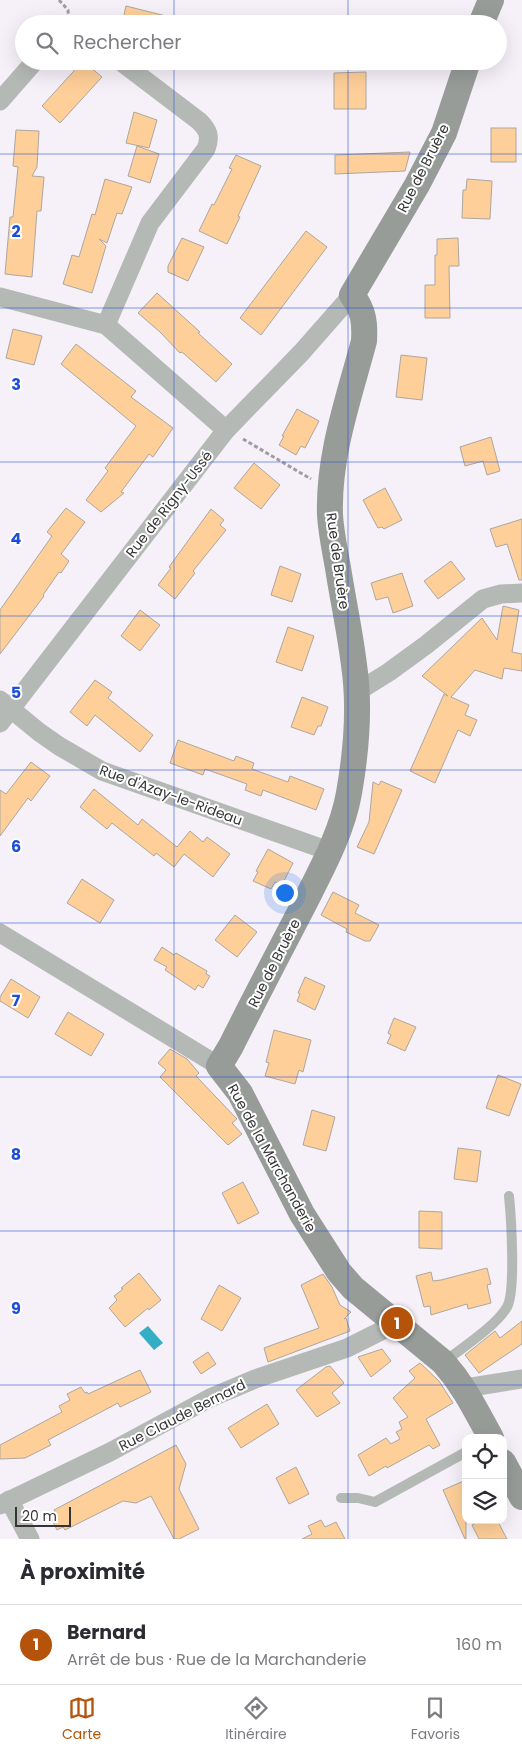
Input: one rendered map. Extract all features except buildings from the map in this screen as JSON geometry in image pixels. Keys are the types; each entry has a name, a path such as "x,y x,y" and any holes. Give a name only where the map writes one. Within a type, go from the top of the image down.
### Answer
{"street":[{"path":"482,15 484,0"},
{"path":"485,15 491,0"},
{"path":"0,101 26,70"},
{"path":"106,325 150,223 206,149 210,139 207,130 199,121 132,70"},
{"name":"Rue de Bruère","path":"219,1066 231,1046 329,851 337,833 349,793 356,728 357,692 330,516 336,446 364,341 365,325 360,306 352,296 417,185 444,133 465,70"},
{"name":"Rue de Rigny-Ussé","path":"4,711 226,430 301,353 352,296"},
{"path":"0,297 106,325 226,430"},
{"path":"357,692 390,672 483,599 501,594 522,593"},
{"name":"Rue d'Azay-le-Rideau","path":"4,711 58,746 102,771 329,851"},
{"name":"Rue de la Marchanderie","path":"0,933 219,1066 240,1093 302,1214 339,1272 353,1288 443,1362 465,1388 489,1434"},
{"name":"Rue Claude Bernard","path":"5,1503 110,1452 210,1398 255,1379 347,1348 397,1323"},
{"path":"465,1388 522,1378"},
{"path":"507,1469 522,1497"},
{"path":"5,1503 30,1539"}],"lane":[{"path":"443,1362 492,1324 508,1306 511,1292 512,1254 509,1196"},
{"path":"341,1498 358,1498 375,1502 462,1454"}],"path":[{"path":"59,0 68,10 68,15"},
{"path":"226,430 331,490"}],"water":[{"path":"148,1326 163,1343 154,1350 139,1333"}],"place":[{"name":"Bernard","path":"397,1323"}]}
